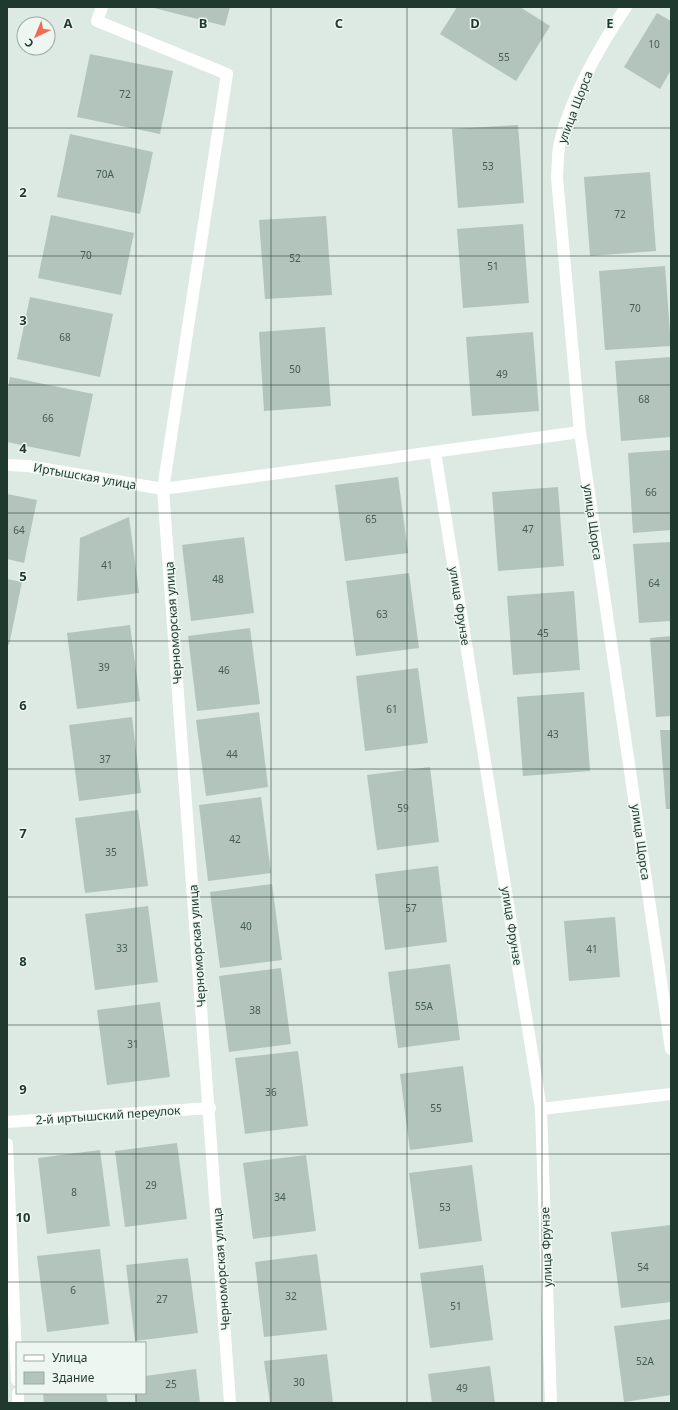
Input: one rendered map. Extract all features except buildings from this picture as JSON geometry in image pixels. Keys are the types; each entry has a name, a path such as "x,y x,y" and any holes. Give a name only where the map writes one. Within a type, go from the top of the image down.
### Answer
{"street":[{"name":"Черноморская улица","path":"102,7 97,21 227,74 163,489 210,1108 230,1403"},
{"name":"улица Щорса","path":"626,7 598,49 560,139 557,178 580,432 671,1049"},
{"name":"Иртышская улица","path":"7,465 28,466 163,489 580,432"},
{"name":"улица Фрунзе","path":"435,452 541,1109 551,1403"},
{"path":"541,1109 671,1094"},
{"name":"2-й иртышский переулок","path":"7,1122 210,1108"},
{"path":"7,1144 16,1356"}]}
